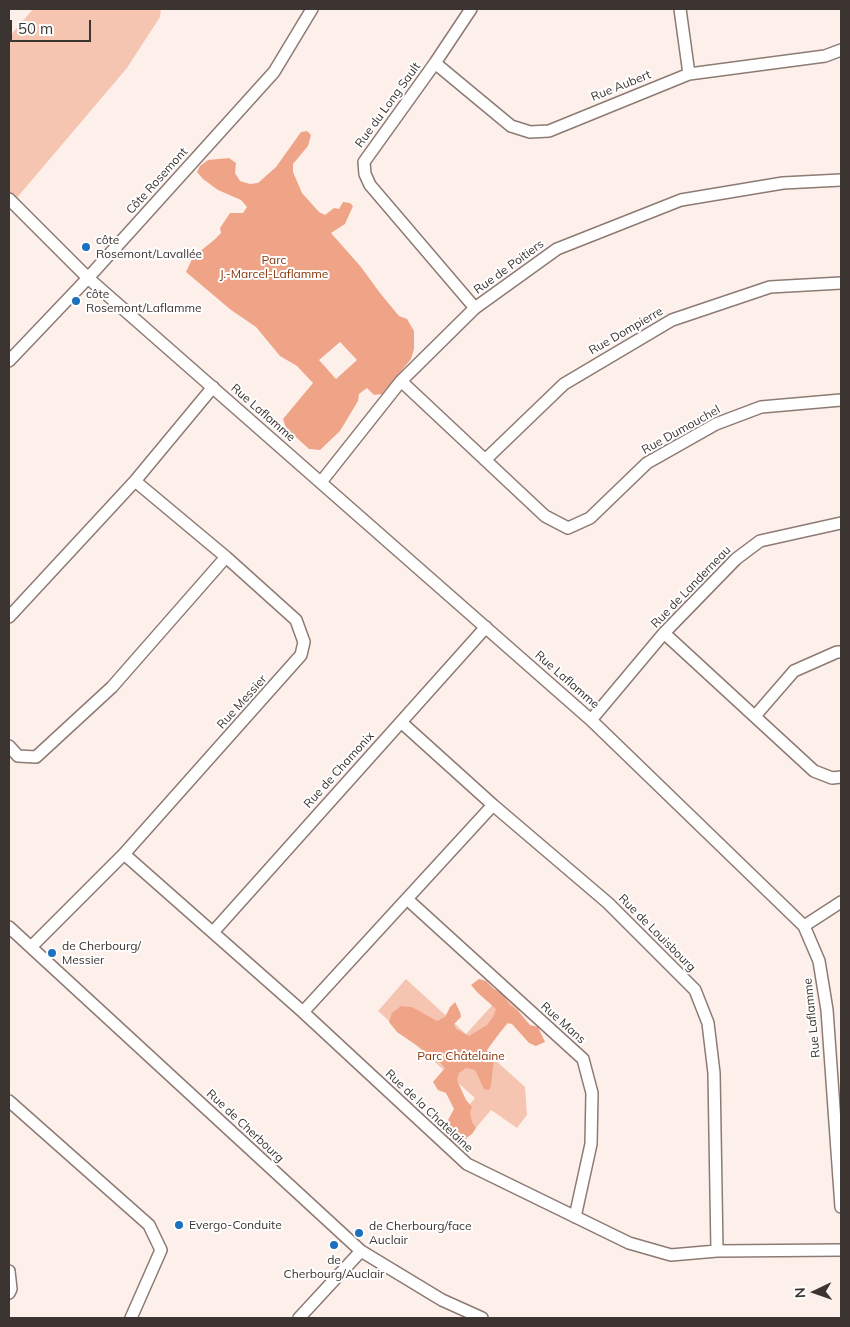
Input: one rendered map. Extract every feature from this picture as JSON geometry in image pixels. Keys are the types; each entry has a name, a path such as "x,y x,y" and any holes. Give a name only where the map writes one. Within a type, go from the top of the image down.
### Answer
{"street":[{"name":"Côte Rosemont","path":"9,362 88,278 274,72 312,9"},
{"name":"Rue du Long Sault","path":"471,9 364,162 364,174 370,185 475,308"},
{"path":"680,9 689,74"},
{"name":"Rue Aubert","path":"435,63 511,126 530,132 549,131 689,74 825,56 841,50"},
{"name":"Rue de Poitiers","path":"321,482 401,381 475,308 557,249 681,200 782,182 841,180"},
{"name":"Rue Laflamme","path":"9,199 88,278 591,720 804,926 819,961 827,1010 841,1207"},
{"name":"Rue Dompierre","path":"485,460 564,384 672,320 770,287 841,283"},
{"name":"Rue Dumouchel","path":"401,381 545,516 568,528 590,518 647,463 716,424 761,407 841,400"},
{"path":"9,617 135,481 213,388"},
{"name":"Rue Messier","path":"31,947 124,854 301,656 304,642 296,620 226,557 135,481"},
{"name":"Rue de Landerneau","path":"591,720 664,634 736,559 760,541 841,523"},
{"path":"9,746 18,756 36,757 112,687 226,557"},
{"name":"Rue de Chamonix","path":"214,932 486,627"},
{"path":"664,634 814,771 832,778 841,777"},
{"path":"755,716 794,671 841,652"},
{"name":"Rue de Louisbourg","path":"401,722 493,805 608,903 695,990 708,1023 714,1073 717,1251"},
{"path":"303,1012 493,805"},
{"name":"Rue de la Chatelaine","path":"124,854 303,1012 467,1164 629,1243 671,1255 717,1251 841,1250"},
{"name":"Rue Mans","path":"406,899 583,1059 592,1093 591,1144 575,1217"},
{"path":"804,926 841,902"},
{"name":"Rue de Cherbourg","path":"9,927 361,1251 442,1300 482,1318"},
{"path":"9,1101 149,1225 161,1250 131,1318"},
{"path":"299,1318 361,1251"},
{"path":"9,1271 9,1294"}],"green space":[{"path":"33,9 161,9 160,17 127,68 9,207 9,37"},
{"name":"Parc J.-Marcel-Laflamme","path":"307,131 311,135 308,146 293,164 293,172 302,193 319,212 325,215 334,208 339,209 343,202 350,203 353,206 345,224 331,233 361,267 399,316 407,319 414,331 414,349 411,359 382,394 374,395 367,388 359,394 358,401 340,431 320,450 309,449 286,428 283,419 313,383 297,366 280,356 256,327 231,310 186,272 193,257 221,233 220,228 230,213 243,213 247,207 241,200 218,190 203,179 197,172 200,166 208,160 229,158 236,163 235,173 240,181 250,184 258,183 276,167 301,132","holes":["340,342 357,360 336,379 319,360"]},
{"name":"Parc Châtelaine","path":"406,979 466,1034 506,990 524,1006 484,1050 525,1087 527,1115 517,1128 491,1110 455,1153 440,1139 475,1098 378,1011"},
{"path":"479,979 486,981 494,989 502,993 509,1004 530,1025 538,1027 545,1042 536,1046 529,1043 512,1024 507,1023 487,1050 494,1059 489,1090 484,1089 475,1070 466,1068 459,1073 457,1080 466,1100 472,1107 470,1112 472,1122 476,1128 467,1137 450,1127 447,1122 454,1109 446,1093 438,1090 433,1082 445,1068 438,1060 397,1032 389,1022 392,1013 401,1006 412,1007 437,1021 445,1017 455,1002 461,1017 454,1024 456,1029 469,1036 487,1025 496,1009 471,985"}],"place":[{"name":"côte Rosemont/Lavallée","path":"86,247"},
{"name":"côte Rosemont/Laflamme","path":"76,301"},
{"name":"de Cherbourg/ Messier","path":"52,953"},
{"name":"Evergo-Conduite","path":"179,1225"},
{"name":"de Cherbourg/face Auclair","path":"359,1233"},
{"name":"de Cherbourg/Auclair","path":"334,1245"}]}
